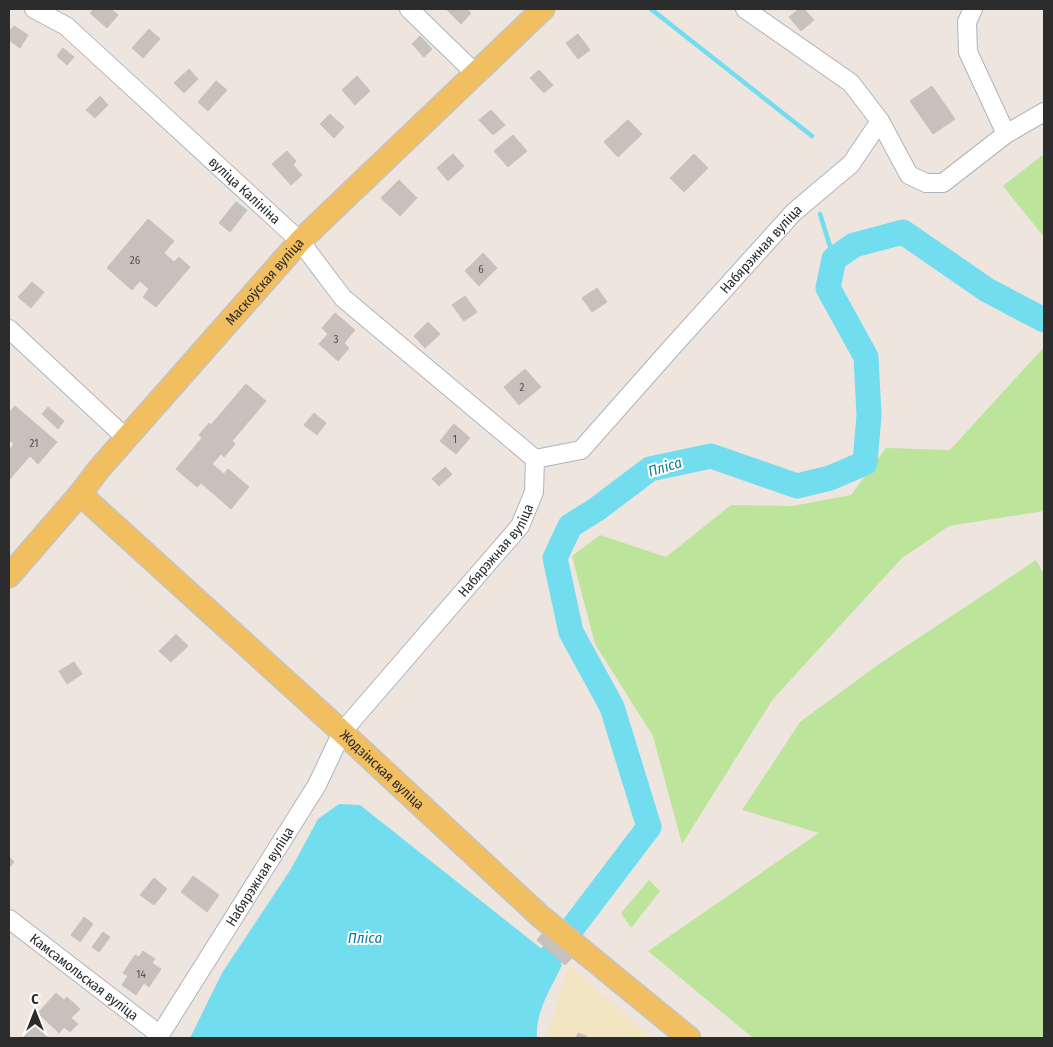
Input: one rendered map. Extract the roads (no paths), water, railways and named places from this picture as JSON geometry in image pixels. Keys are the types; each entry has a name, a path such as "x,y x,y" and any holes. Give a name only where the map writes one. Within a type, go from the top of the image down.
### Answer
{"main road":[{"name":"Маскоўская вуліца","path":"9,576 126,438 300,241 543,9"},
{"name":"Жодзінская вуліца","path":"80,494 342,732 540,916 689,1038"}],"street":[{"name":"вуліца Калініна","path":"34,9 66,26 300,241 342,298 535,459"},
{"path":"409,9 476,74"},
{"path":"745,9 851,83 880,121 909,175 926,183 943,183 1006,134 1044,112"},
{"path":"973,9 967,22 968,52 1006,134"},
{"name":"Набярэжная вуліца","path":"159,1037 317,785 342,732 520,526 534,492 535,459 580,450 794,212 851,164 880,121"},
{"path":"9,329 126,438"},
{"name":"Камсамольская вуліца","path":"9,919 159,1037"}],"water":[{"name":"Пліса","path":"339,804 360,805 562,965 541,1009 537,1038 190,1038 222,973 291,869 318,819"}],"waterway":[{"path":"651,9 812,136"},
{"path":"820,214 834,259"},
{"name":"Пліса","path":"494,1038 545,964 649,827 612,707 571,632 555,558 570,526 597,509 650,469 711,456 797,486 830,478 865,463 869,415 866,357 828,288 834,259 854,245 903,232 987,290 1044,320"}]}
